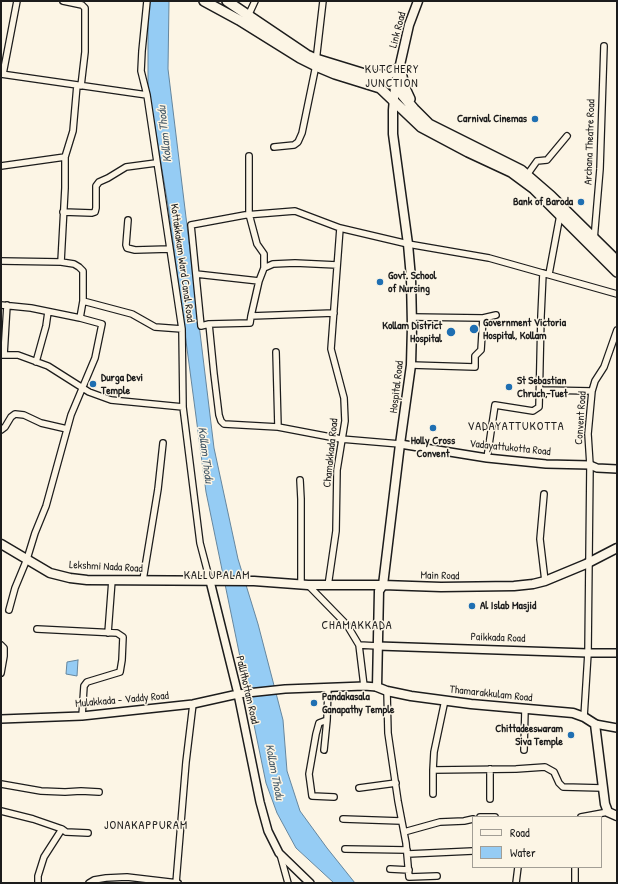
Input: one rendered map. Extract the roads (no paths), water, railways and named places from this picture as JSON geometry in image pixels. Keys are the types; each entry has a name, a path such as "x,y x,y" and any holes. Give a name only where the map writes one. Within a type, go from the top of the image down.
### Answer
{"main road":[{"path":"204,1 239,20 289,51 316,63 335,74 380,88 421,127 468,152 511,172 525,181 617,272"},
{"path":"227,1 249,14 316,63 381,79 395,87 429,124 508,162 527,175 551,196 617,261"},
{"name":"Link Road","path":"395,87 409,26 418,1"},
{"path":"370,76 388,75 400,67 404,86 414,109"},
{"name":"Hospital Road","path":"377,687 379,591 383,585 411,365 412,317 408,244 393,134 395,87"},
{"name":"Lekshmi Nada Road","path":"1,544 50,573 70,578 87,580 214,581"},
{"name":"Main Road","path":"214,581 328,586 383,585 441,588 514,586 534,584 545,581 589,563 617,548"},
{"name":"Thamarakkulam Road","path":"377,687 387,692 445,700 573,713 584,717 595,724"},
{"path":"595,724 605,804 608,812 617,816"}],"street":[{"path":"17,1 2,74 146,95"},
{"path":"61,262 65,157 73,131 79,85 86,52 86,8 82,5 64,1"},
{"name":"Kottakkakam Ward Canal Road","path":"147,1 142,51 142,71 171,247 182,329 183,407 200,543 214,581"},
{"path":"249,14 255,1"},
{"path":"274,147 294,145 301,138 316,63 323,1"},
{"name":"Archana Theatre Road","path":"594,240 600,169 604,46"},
{"path":"527,175 537,161 547,160 567,136"},
{"path":"249,156 249,214 257,244 264,254 264,268 259,281 252,316 250,323 209,324 202,326 190,229 192,224 249,214 295,211 340,228 408,244 489,258 617,294"},
{"path":"1,166 65,157"},
{"path":"63,212 95,212 96,186 99,182 126,167 156,163"},
{"path":"487,458 495,404 533,411 539,407 541,316 546,274 560,215"},
{"path":"128,220 127,248 135,250 171,247"},
{"name":"Chamakkada Road","path":"328,586 336,531 337,470 345,421 344,398 331,349 340,228"},
{"path":"1,261 61,262 74,264 79,267 83,271 83,300 80,318"},
{"path":"264,268 273,264 295,263 337,265"},
{"path":"196,274 259,281"},
{"path":"83,300 132,314 155,327 182,329"},
{"path":"9,610 15,588 28,559 35,532 46,506 72,415 82,387 95,358 102,324 80,318 17,306 4,305 3,355 18,355 48,366 82,387 89,392 111,400 183,407"},
{"path":"36,362 46,326 48,312"},
{"path":"252,316 334,313"},
{"path":"412,317 483,318 496,316"},
{"path":"411,365 475,367 475,356 481,350 483,318"},
{"path":"209,324 219,415 224,424 278,426 341,439 400,444"},
{"name":"Convent Road","path":"584,717 588,654 590,465 588,434 594,381 604,367 617,330"},
{"path":"276,352 278,426"},
{"path":"540,390 592,391"},
{"path":"1,430 5,428 15,414 24,415 42,423 68,429"},
{"path":"143,580 158,489 163,443"},
{"name":"Vadayattukotta Road","path":"400,444 487,458 546,464 590,465 597,468 617,468"},
{"path":"300,480 304,585 347,625 359,645 364,686"},
{"path":"544,494 540,539 545,581"},
{"path":"108,633 112,580"},
{"name":"Pallithottam Road","path":"214,581 240,694 260,802 268,831 279,853 310,883"},
{"path":"37,629 118,633 123,637 121,670 118,674 88,682 84,686 82,716"},
{"path":"1,645 4,648 4,656 1,673"},
{"path":"359,645 378,646"},
{"name":"Paikkada Road","path":"378,646 527,650 588,654 617,653"},
{"name":"Thamarakkulam Road","path":"240,694 285,689 364,686 377,687"},
{"path":"324,750 328,687"},
{"path":"387,692 388,733 407,852 409,876 437,876"},
{"name":"Mulakkada - Vaddy Road","path":"1,719 82,716 193,704 240,694"},
{"path":"433,794 434,752 445,700"},
{"path":"89,883 106,878 127,877 177,883 186,762 193,704"},
{"path":"524,750 525,709"},
{"path":"327,720 319,723 309,774 312,796 334,797"},
{"path":"595,724 617,728"},
{"path":"433,770 546,767 554,772 559,783 563,787 603,788"},
{"path":"490,769 490,799"},
{"path":"359,788 396,783"},
{"path":"1,784 40,791 65,792 81,790 99,792"},
{"path":"1,811 33,819 66,832 88,833"},
{"path":"587,816 608,812"},
{"path":"404,832 440,822 472,819"},
{"path":"343,820 401,821"},
{"path":"38,883 38,876 44,857 62,830"},
{"path":"345,849 407,852 472,851"},
{"path":"279,853 288,883"},
{"path":"516,883 518,868"},
{"path":"575,868 575,883"},
{"path":"390,869 409,870"}],"water":[{"name":"Kollam Thodu","path":"148,1 169,1 168,69 214,448 238,559 258,624 283,720 287,771 300,811 355,883 334,883 296,848 277,813 266,783 206,492 168,205 148,86"},
{"path":"78,660 77,676 66,674 67,662"}],"place":[{"name":"Carnival Cinemas","path":"535,119"},
{"name":"Bank of Baroda","path":"581,202"},
{"name":"Govt. School of Nursing","path":"380,282"},
{"name":"Government Victoria Hospital, Kollam","path":"474,329"},
{"name":"Kollam District Hospital","path":"451,332"},
{"name":"Durga Devi Temple","path":"93,384"},
{"name":"St Sebastian Chruch, Tuet","path":"509,387"},
{"name":"Holly Cross Convent","path":"433,428"},
{"name":"Al Islab Masjid","path":"472,606"},
{"name":"Pandakasala Ganapathy Temple","path":"314,703"},
{"name":"Chittadeeswaram Siva Temple","path":"571,735"}],"district":[{"name":"KUTCHERY JUNCTION","path":"392,77"},
{"name":"VADAYATTUKOTTA","path":"516,427"},
{"name":"KALLUPALAM","path":"217,576"},
{"name":"CHAMAKKADA","path":"357,626"},
{"name":"JONAKAPPURAM","path":"146,826"}]}
